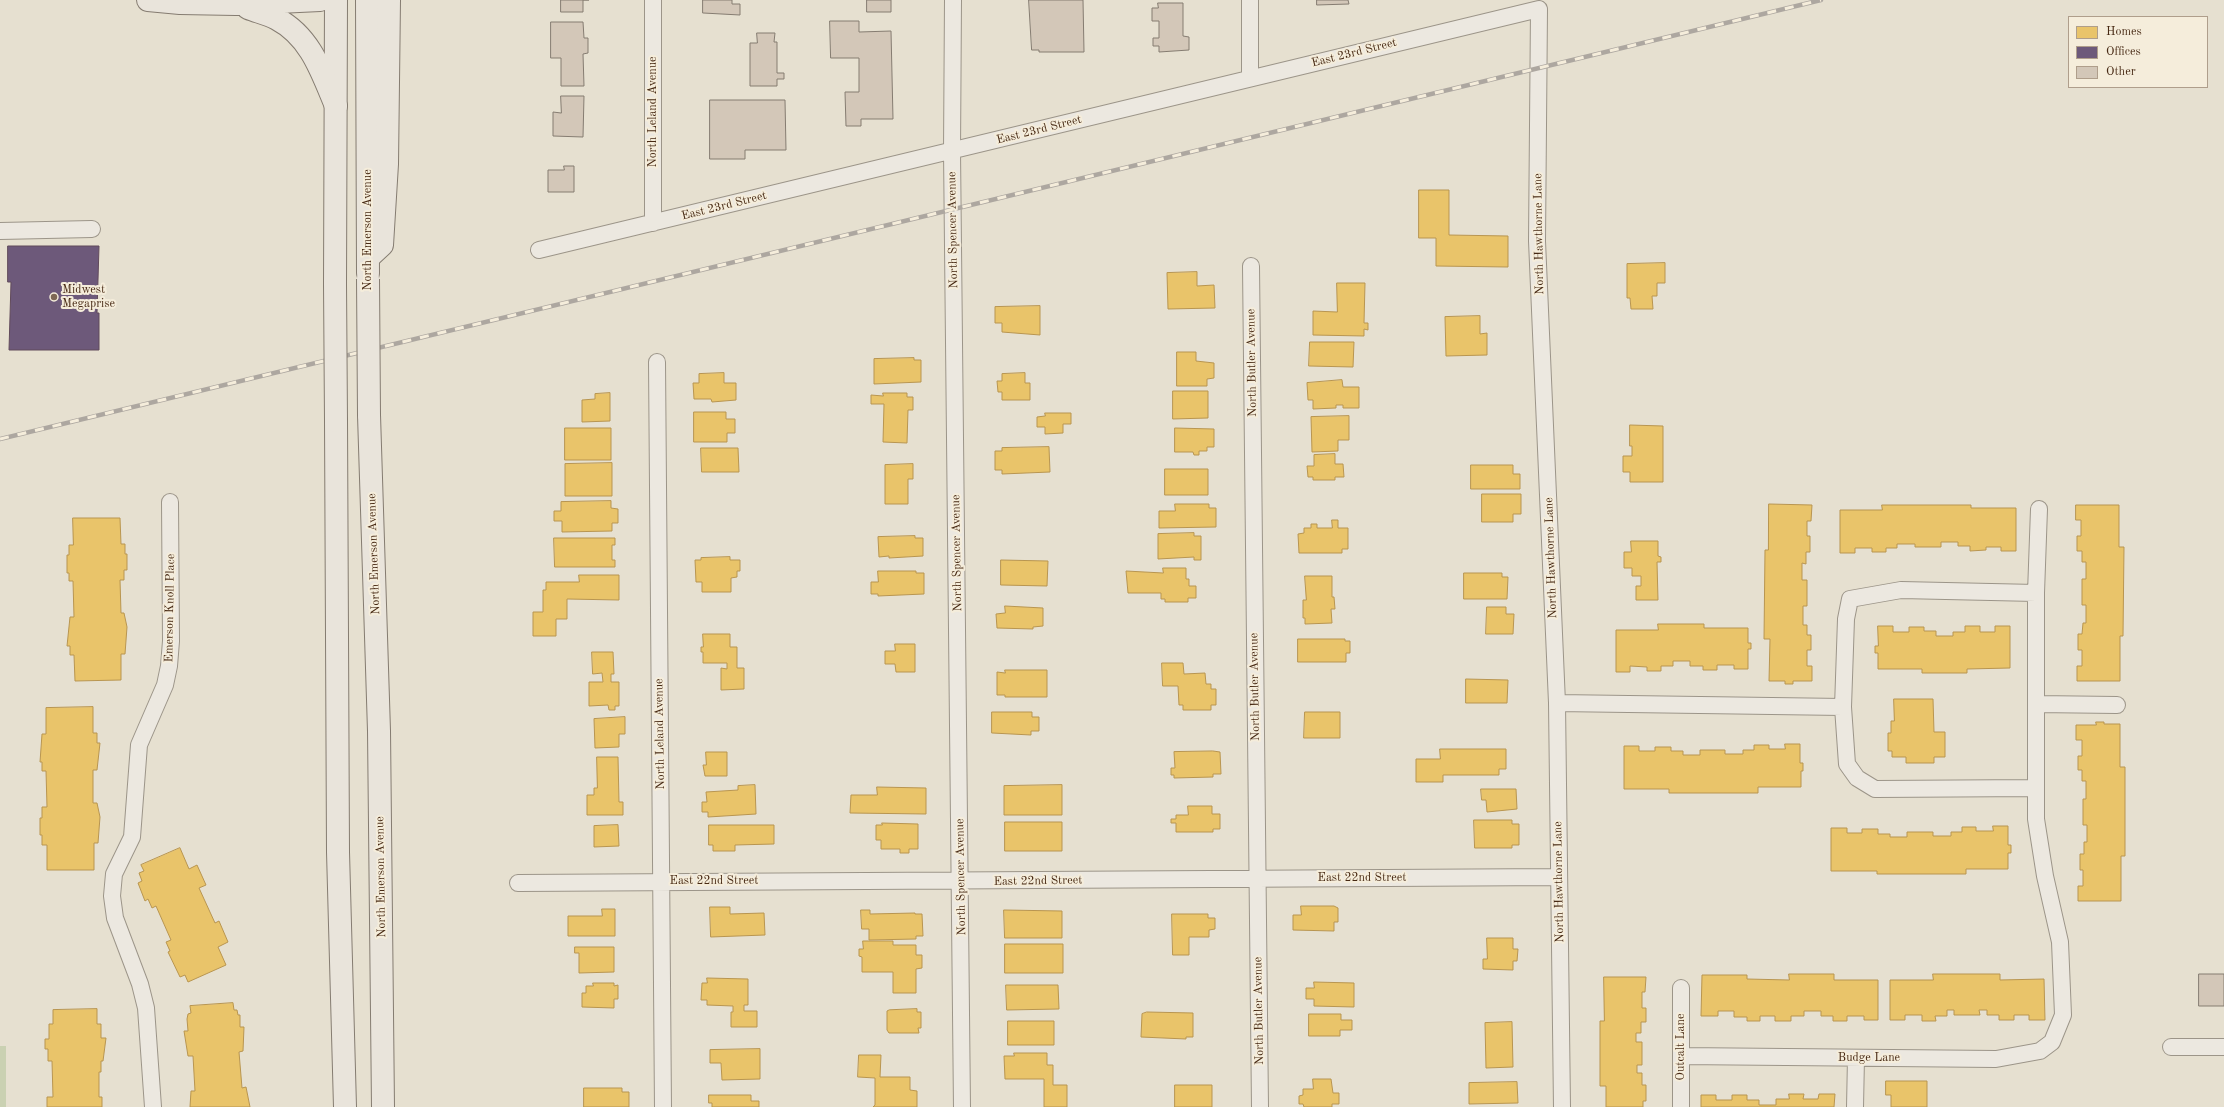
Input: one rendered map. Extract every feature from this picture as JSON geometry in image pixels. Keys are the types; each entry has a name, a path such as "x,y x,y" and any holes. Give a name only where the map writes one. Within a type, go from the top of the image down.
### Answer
{"main road":[{"path":"148,0 180,3 236,4 320,0"},
{"path":"336,0 335,284 338,852 345,1107"},
{"name":"North Emerson Avenue","path":"367,0 369,415 379,731 383,1107"},
{"path":"368,268 382,245 387,164 389,0"},
{"path":"236,4 276,18 295,31 316,59 336,106"}],"street":[{"name":"North Leland Avenue","path":"653,0 653,223"},
{"name":"North Spencer Avenue","path":"953,0 952,151 961,881 962,1107"},
{"path":"1250,0 1250,78"},
{"name":"East 23rd Street","path":"539,250 1539,9"},
{"name":"North Hawthorne Lane","path":"1539,9 1537,241 1557,703 1562,1107"},
{"path":"0,231 92,229"},
{"name":"North Butler Avenue","path":"1252,266 1260,1107"},
{"name":"North Leland Avenue","path":"657,362 663,1107"},
{"name":"Emerson Knoll Place","path":"152,1107 146,1008 140,984 115,918 112,896 114,874 132,837 139,744 166,685 169,666 171,641 170,502"},
{"path":"2036,593 1901,590 1850,598 1846,619 1843,707 1847,764 1857,778 1875,789 2036,788 2036,593 2039,509"},
{"path":"1557,703 1843,707"},
{"path":"2036,704 2117,705"},
{"name":"Budge Lane","path":"1681,1056 1996,1058 2040,1051 2052,1042 2063,1015 2060,942 2045,876 2036,819 2036,788"},
{"name":"East 22nd Street","path":"518,883 1559,877"},
{"name":"Outcalt Lane","path":"1681,988 1682,1107"},
{"path":"2171,1047 2224,1047"},
{"path":"1856,1058 1856,1107"}],"green space":[{"path":"0,1046 6,1046 6,1107 0,1107"}],"building: Homes":[{"path":"1419,190 1449,190 1449,235 1508,236 1508,267 1436,266 1436,238 1419,238"},
{"path":"1665,263 1665,283 1657,283 1657,296 1652,296 1653,309 1631,309 1630,298 1627,298 1627,264"},
{"path":"1197,272 1197,286 1214,285 1215,308 1168,309 1167,273"},
{"path":"1337,283 1365,283 1364,323 1368,323 1368,330 1364,329 1364,336 1313,335 1313,311 1337,312"},
{"path":"1040,306 1040,335 1002,332 1002,323 995,323 995,307"},
{"path":"1480,316 1480,334 1487,333 1487,355 1446,356 1445,317"},
{"path":"1310,342 1354,342 1353,367 1309,366"},
{"path":"1177,352 1196,352 1196,361 1214,363 1214,378 1207,379 1207,386 1177,386"},
{"path":"914,358 914,360 921,360 921,382 874,384 874,359"},
{"path":"724,373 724,383 736,383 736,400 712,402 711,399 694,399 693,383 699,383 699,374"},
{"path":"1025,373 1025,383 1030,383 1030,400 1002,400 1002,392 998,392 997,381 1002,381 1002,374"},
{"path":"1342,380 1343,387 1359,387 1359,408 1343,408 1343,405 1336,405 1336,408 1313,409 1313,400 1308,400 1307,383"},
{"path":"1173,391 1208,391 1208,418 1173,419"},
{"path":"610,393 610,421 582,422 582,400 595,399 595,394"},
{"path":"883,393 907,393 907,397 913,397 913,410 908,410 907,443 883,442 884,404 871,404 871,395 883,396"},
{"path":"694,412 726,412 726,419 735,419 735,433 727,433 727,442 694,442"},
{"path":"1045,413 1071,413 1071,424 1063,424 1063,433 1045,434 1045,427 1037,427 1037,417 1045,416"},
{"path":"1349,416 1349,440 1338,440 1338,451 1312,452 1311,417"},
{"path":"1630,425 1663,426 1663,482 1630,482 1630,472 1623,472 1623,456 1632,456 1632,446 1630,446"},
{"path":"565,428 611,428 611,460 565,460"},
{"path":"1175,428 1214,429 1214,447 1207,447 1207,451 1199,451 1199,455 1194,455 1193,452 1175,452"},
{"path":"1049,447 1050,472 1002,474 1002,470 995,470 995,451 1002,451 1002,448"},
{"path":"701,448 738,448 739,472 702,472"},
{"path":"1335,454 1335,464 1343,464 1344,477 1335,477 1335,480 1313,480 1313,477 1308,477 1307,466 1314,466 1314,455"},
{"path":"612,463 612,496 565,496 565,464"},
{"path":"913,464 913,479 908,479 908,504 885,504 885,465"},
{"path":"1471,465 1513,465 1513,474 1520,474 1520,489 1471,489"},
{"path":"1165,469 1208,469 1208,495 1165,495"},
{"path":"1482,494 1521,494 1521,514 1513,514 1513,522 1482,522"},
{"path":"611,501 611,508 618,509 618,523 612,523 612,531 562,532 562,521 554,521 554,511 561,511 561,502"},
{"path":"1175,504 1209,504 1209,508 1216,508 1216,527 1159,528 1159,511 1175,511"},
{"path":"1769,504 1812,505 1811,521 1807,521 1807,536 1810,536 1810,552 1806,552 1806,564 1802,563 1802,580 1807,580 1807,606 1803,606 1803,625 1807,625 1807,635 1811,635 1811,650 1807,650 1807,666 1812,666 1812,681 1793,681 1793,684 1785,684 1785,681 1769,681 1770,639 1764,639 1765,550 1768,550"},
{"path":"1882,505 1971,505 1971,508 2016,508 2016,551 2001,551 2001,547 1986,547 1986,550 1970,551 1970,546 1958,546 1958,542 1941,542 1941,547 1915,547 1915,544 1897,544 1897,548 1886,548 1886,552 1872,552 1872,548 1855,548 1855,553 1840,553 1840,510 1882,510"},
{"path":"2076,505 2119,505 2119,547 2124,547 2123,636 2120,636 2120,681 2077,681 2077,666 2082,666 2082,650 2078,650 2078,634 2082,634 2083,623 2086,623 2086,605 2082,605 2082,579 2086,579 2086,562 2082,562 2082,551 2077,551 2077,536 2081,536 2081,520 2076,520"},
{"path":"73,518 120,518 121,544 125,544 125,554 127,554 127,570 124,570 124,580 120,580 121,613 124,613 127,627 125,654 121,654 121,680 75,681 74,655 70,655 70,646 67,646 70,617 74,617 73,581 69,581 69,573 67,573 67,555 69,555 69,545 73,545"},
{"path":"1332,520 1338,520 1338,528 1348,528 1348,549 1342,549 1342,553 1299,553 1298,534 1304,533 1304,528 1311,528 1311,524 1317,524 1317,528 1332,528"},
{"path":"1194,533 1194,536 1201,536 1201,560 1194,560 1194,557 1158,559 1158,534"},
{"path":"915,536 915,538 923,538 923,556 889,558 889,556 879,557 878,537"},
{"path":"554,538 615,538 615,545 612,545 612,560 615,560 615,567 555,567"},
{"path":"1631,541 1658,541 1658,556 1661,557 1661,562 1657,562 1658,600 1636,600 1636,586 1641,586 1641,576 1632,576 1632,568 1624,568 1624,552 1631,552"},
{"path":"730,557 730,560 740,560 740,571 737,571 737,577 731,578 731,592 702,592 702,582 696,582 695,560 701,560 701,558"},
{"path":"1001,560 1048,561 1047,586 1001,585"},
{"path":"1163,568 1186,568 1186,579 1189,579 1189,586 1196,586 1196,598 1188,598 1188,602 1165,602 1165,599 1161,599 1161,593 1128,593 1126,571 1163,573"},
{"path":"878,571 916,571 916,573 924,573 924,594 878,596 878,594 871,594 871,582 878,582"},
{"path":"1464,573 1502,573 1502,577 1508,577 1507,599 1464,599"},
{"path":"579,575 619,575 619,600 567,599 567,619 556,619 556,636 533,636 533,612 543,612 543,590 546,590 546,582 579,582"},
{"path":"1305,576 1332,576 1332,597 1334,597 1335,609 1331,609 1332,623 1305,624 1305,618 1303,618 1303,600 1306,600"},
{"path":"1005,606 1043,608 1043,626 1033,627 1033,629 997,628 996,614 1005,613"},
{"path":"1487,607 1506,607 1506,614 1514,614 1513,634 1486,634"},
{"path":"1658,624 1704,624 1704,628 1748,628 1748,643 1751,643 1751,649 1748,649 1748,669 1734,669 1734,665 1717,665 1717,670 1703,670 1703,666 1690,666 1690,661 1673,661 1673,666 1661,666 1661,671 1647,671 1647,667 1630,666 1630,672 1616,672 1616,630 1658,630"},
{"path":"1878,626 1893,626 1893,632 1909,632 1909,627 1924,627 1924,631 1936,631 1936,636 1953,636 1953,632 1965,632 1965,626 1980,626 1980,632 1995,632 1995,626 2010,626 2010,668 1967,669 1967,673 1922,673 1922,669 1878,669 1878,653 1875,653 1875,646 1878,646"},
{"path":"703,634 730,634 730,647 737,647 737,668 744,668 744,689 721,690 721,668 727,669 727,663 703,663 703,652 701,652 701,647 703,647"},
{"path":"1298,639 1345,639 1345,641 1350,641 1350,653 1346,653 1346,662 1298,662"},
{"path":"895,644 915,644 915,672 896,672 895,664 885,664 885,651 895,651"},
{"path":"592,652 613,652 614,674 611,674 611,682 619,682 619,706 615,706 615,710 609,710 608,705 589,706 589,682 603,682 602,673 593,674"},
{"path":"1162,663 1183,663 1184,674 1205,673 1206,684 1211,684 1211,689 1216,689 1216,705 1211,705 1211,710 1183,710 1183,705 1179,705 1178,686 1163,686"},
{"path":"1005,670 1047,670 1047,697 1005,697 1005,695 997,695 997,672 1005,673"},
{"path":"1466,679 1508,680 1507,703 1466,703"},
{"path":"1894,699 1933,699 1934,732 1945,732 1945,757 1934,757 1934,763 1906,763 1906,757 1892,757 1892,751 1888,751 1888,733 1891,733 1891,721 1894,721"},
{"path":"93,707 93,733 97,733 97,743 100,743 97,770 93,770 93,803 97,803 100,817 98,843 94,843 94,870 47,870 47,845 42,845 42,835 40,835 40,818 42,818 42,807 47,807 46,771 42,771 42,762 40,762 42,734 46,734 46,708"},
{"path":"992,712 1032,712 1032,717 1039,717 1039,731 1031,731 1031,735 992,733"},
{"path":"1305,712 1340,712 1340,738 1304,738"},
{"path":"625,717 625,734 619,734 619,747 595,748 594,719"},
{"path":"2096,722 2104,722 2104,724 2120,724 2120,767 2125,767 2125,856 2121,856 2121,901 2078,901 2078,886 2083,886 2083,870 2080,870 2080,854 2084,854 2084,842 2087,842 2087,825 2083,825 2083,799 2086,799 2086,781 2082,781 2082,770 2078,770 2078,756 2082,756 2082,740 2076,740 2076,725 2096,725"},
{"path":"1785,744 1800,744 1800,763 1803,763 1803,771 1801,771 1801,787 1758,787 1758,793 1669,793 1669,789 1624,789 1624,746 1639,746 1639,751 1655,751 1655,747 1671,747 1671,751 1683,751 1683,755 1700,755 1700,750 1725,750 1725,754 1743,754 1743,750 1754,750 1754,745 1769,745 1769,749 1785,749"},
{"path":"1440,749 1506,749 1506,769 1499,769 1499,775 1443,775 1443,782 1416,782 1416,759 1440,759"},
{"path":"706,752 727,752 727,776 705,776 703,765 706,765"},
{"path":"1174,752 1220,752 1221,774 1213,774 1213,777 1174,778 1174,775 1171,775 1171,768 1175,768"},
{"path":"597,757 618,757 619,802 623,802 623,815 587,815 587,795 594,795 594,788 597,788"},
{"path":"755,785 756,814 708,817 708,812 702,812 702,802 707,802 706,792 738,790 738,786"},
{"path":"1062,785 1062,815 1004,815 1004,786"},
{"path":"877,787 926,788 926,814 850,813 851,795 877,795"},
{"path":"1481,789 1516,789 1517,809 1487,812 1486,800 1482,800"},
{"path":"1188,806 1212,806 1212,814 1220,814 1220,829 1213,829 1213,832 1176,832 1176,823 1171,823 1171,819 1176,819 1176,815 1188,815"},
{"path":"1474,820 1512,820 1512,824 1519,824 1519,845 1512,845 1512,848 1475,848"},
{"path":"1005,822 1062,822 1062,851 1005,851"},
{"path":"882,823 918,824 918,849 909,849 909,853 900,853 900,849 881,849 881,840 876,840 876,825 882,825"},
{"path":"618,825 619,846 594,847 594,826"},
{"path":"709,825 774,825 774,844 735,845 735,851 713,851 713,845 709,845"},
{"path":"1993,826 2008,826 2008,845 2011,845 2011,853 2008,853 2008,869 1966,869 1966,874 1877,874 1877,871 1831,871 1831,828 1847,828 1847,833 1862,833 1862,829 1878,829 1878,834 1890,834 1890,837 1907,837 1907,832 1933,832 1933,836 1951,836 1951,832 1962,832 1962,827 1976,827 1976,831 1993,831"},
{"path":"180,848 189,869 197,865 206,885 199,888 215,923 219,921 228,942 218,947 226,965 188,982 185,975 180,977 168,952 170,951 166,942 171,940 156,906 152,908 148,899 145,901 138,883 142,881 139,873 144,871 141,865"},
{"path":"1301,906 1334,906 1338,908 1338,922 1334,922 1334,931 1293,930 1293,915 1301,915"},
{"path":"710,907 730,907 730,914 764,913 765,935 711,937"},
{"path":"602,909 615,909 615,936 568,936 568,916 602,916"},
{"path":"861,910 870,910 870,914 922,914 923,936 916,936 916,939 869,940 869,929 862,929"},
{"path":"1004,910 1062,911 1062,938 1005,938"},
{"path":"1172,914 1208,914 1208,918 1215,918 1215,929 1209,930 1209,937 1189,937 1189,955 1173,955"},
{"path":"1487,938 1513,938 1513,949 1518,949 1517,961 1513,961 1513,970 1483,969 1483,959 1487,959"},
{"path":"863,941 893,941 893,945 916,945 916,955 922,955 922,968 916,969 916,993 893,993 893,972 862,972 862,957 859,956 859,949 863,949"},
{"path":"1005,944 1063,944 1063,973 1005,973"},
{"path":"575,947 614,947 614,972 579,973 579,953 575,953"},
{"path":"1789,974 1834,974 1834,980 1878,980 1878,1020 1864,1020 1864,1016 1847,1016 1847,1021 1833,1021 1833,1016 1821,1016 1821,1011 1804,1011 1804,1016 1791,1016 1791,1021 1775,1021 1775,1016 1760,1016 1760,1021 1747,1021 1747,1017 1734,1017 1734,1011 1718,1011 1718,1016 1701,1016 1702,975 1747,975 1747,979 1789,980"},
{"path":"1933,974 2000,974 2000,980 2044,979 2045,1020 2029,1020 2029,1015 2014,1015 2014,1020 1999,1020 1999,1015 1987,1015 1987,1010 1979,1010 1980,1015 1954,1015 1954,1010 1947,1010 1947,1016 1935,1016 1936,1021 1922,1021 1922,1015 1905,1015 1905,1020 1890,1020 1890,980 1933,980"},
{"path":"1604,977 1646,977 1645,992 1642,992 1642,1008 1646,1008 1646,1022 1641,1022 1641,1033 1636,1033 1636,1042 1642,1042 1642,1065 1637,1065 1637,1073 1642,1073 1642,1085 1646,1085 1646,1101 1643,1101 1643,1107 1606,1107 1606,1086 1600,1086 1600,1021 1604,1021"},
{"path":"707,978 748,979 748,1005 744,1005 744,1011 757,1011 757,1027 731,1027 731,1012 733,1012 733,1006 707,1005 707,1000 701,1000 702,983 707,983"},
{"path":"1314,982 1354,983 1354,1007 1314,1006 1314,999 1306,999 1306,988 1314,988"},
{"path":"593,983 614,983 614,986 618,985 618,999 614,999 614,1008 582,1007 582,993 586,993 586,986 593,986"},
{"path":"1006,985 1058,985 1059,1009 1007,1010"},
{"path":"233,1003 234,1010 237,1010 238,1015 240,1015 240,1027 244,1027 243,1051 239,1052 242,1088 246,1087 250,1107 190,1107 191,1091 195,1091 193,1056 188,1056 184,1031 188,1031 187,1019 188,1014 191,1013 190,1006"},
{"path":"97,1009 97,1024 101,1024 101,1038 106,1038 103,1061 101,1061 101,1072 99,1072 99,1097 102,1097 102,1107 47,1107 47,1097 53,1097 52,1061 48,1061 48,1049 45,1049 45,1039 49,1039 49,1024 53,1024 53,1010"},
{"path":"917,1009 917,1012 921,1012 921,1028 918,1028 919,1033 889,1033 887,1030 887,1011"},
{"path":"1147,1012 1193,1013 1193,1037 1186,1037 1186,1039 1141,1037 1142,1014"},
{"path":"1309,1014 1341,1014 1341,1020 1352,1020 1352,1030 1340,1030 1340,1036 1309,1036"},
{"path":"1008,1021 1054,1021 1054,1045 1008,1045"},
{"path":"1512,1022 1513,1067 1486,1068 1485,1023"},
{"path":"760,1049 760,1079 722,1080 721,1063 710,1063 710,1050"},
{"path":"1014,1053 1047,1053 1047,1065 1053,1065 1053,1085 1067,1085 1067,1107 1044,1107 1044,1079 1005,1079 1004,1056 1014,1056"},
{"path":"859,1055 881,1055 880,1077 910,1077 910,1090 917,1091 917,1107 873,1107 875,1105 875,1078 858,1077"},
{"path":"1313,1079 1331,1079 1333,1093 1339,1093 1339,1104 1332,1104 1332,1107 1304,1107 1303,1104 1299,1104 1299,1096 1303,1095 1303,1089 1313,1089"},
{"path":"1886,1081 1927,1081 1927,1107 1891,1107 1891,1095 1886,1095"},
{"path":"1517,1082 1518,1103 1469,1104 1469,1083"},
{"path":"1175,1085 1212,1085 1212,1107 1175,1107"},
{"path":"584,1088 622,1088 622,1092 629,1092 629,1107 584,1107"},
{"path":"1789,1094 1804,1094 1803,1099 1818,1099 1819,1094 1835,1094 1834,1107 1701,1107 1701,1095 1716,1095 1716,1100 1732,1100 1732,1095 1747,1095 1747,1100 1759,1100 1759,1105 1776,1105 1776,1099 1789,1099"},
{"path":"709,1095 751,1095 751,1101 759,1101 759,1107 712,1107 712,1103 709,1103"}],"building: Offices":[{"name":"Midwest Megaprise","path":"8,246 99,246 97,313 99,313 99,350 9,350 11,282 8,282"}],"building: Other":[{"path":"561,0 583,0 583,12 561,12"},
{"path":"703,0 732,0 732,4 740,4 740,15 703,13"},
{"path":"867,0 891,0 891,12 867,12"},
{"path":"1029,0 1083,0 1084,52 1039,52 1039,50 1032,50"},
{"path":"1317,0 1348,0 1349,4 1317,5"},
{"path":"1158,3 1183,3 1183,36 1189,37 1189,50 1159,52 1159,46 1153,46 1153,38 1159,38 1159,21 1152,21 1152,8 1158,8"},
{"path":"830,21 859,21 859,32 891,31 893,119 861,119 861,126 846,126 845,92 859,92 859,58 831,58"},
{"path":"551,22 583,22 584,38 588,38 588,53 583,54 584,86 561,86 561,58 551,58"},
{"path":"757,33 775,33 774,42 777,42 777,73 784,73 784,79 777,79 777,86 750,86 750,43 757,43"},
{"path":"561,96 584,96 583,137 553,136 553,112 561,113"},
{"path":"710,100 785,100 786,150 745,150 745,159 710,159"},
{"path":"564,166 574,166 574,192 548,192 548,170 564,170"},
{"path":"2199,974 2224,974 2224,1006 2199,1006"}],"railway":[{"path":"0,439 1821,0"}],"place":[{"name":"Midwest Megaprise","path":"54,297"}]}
